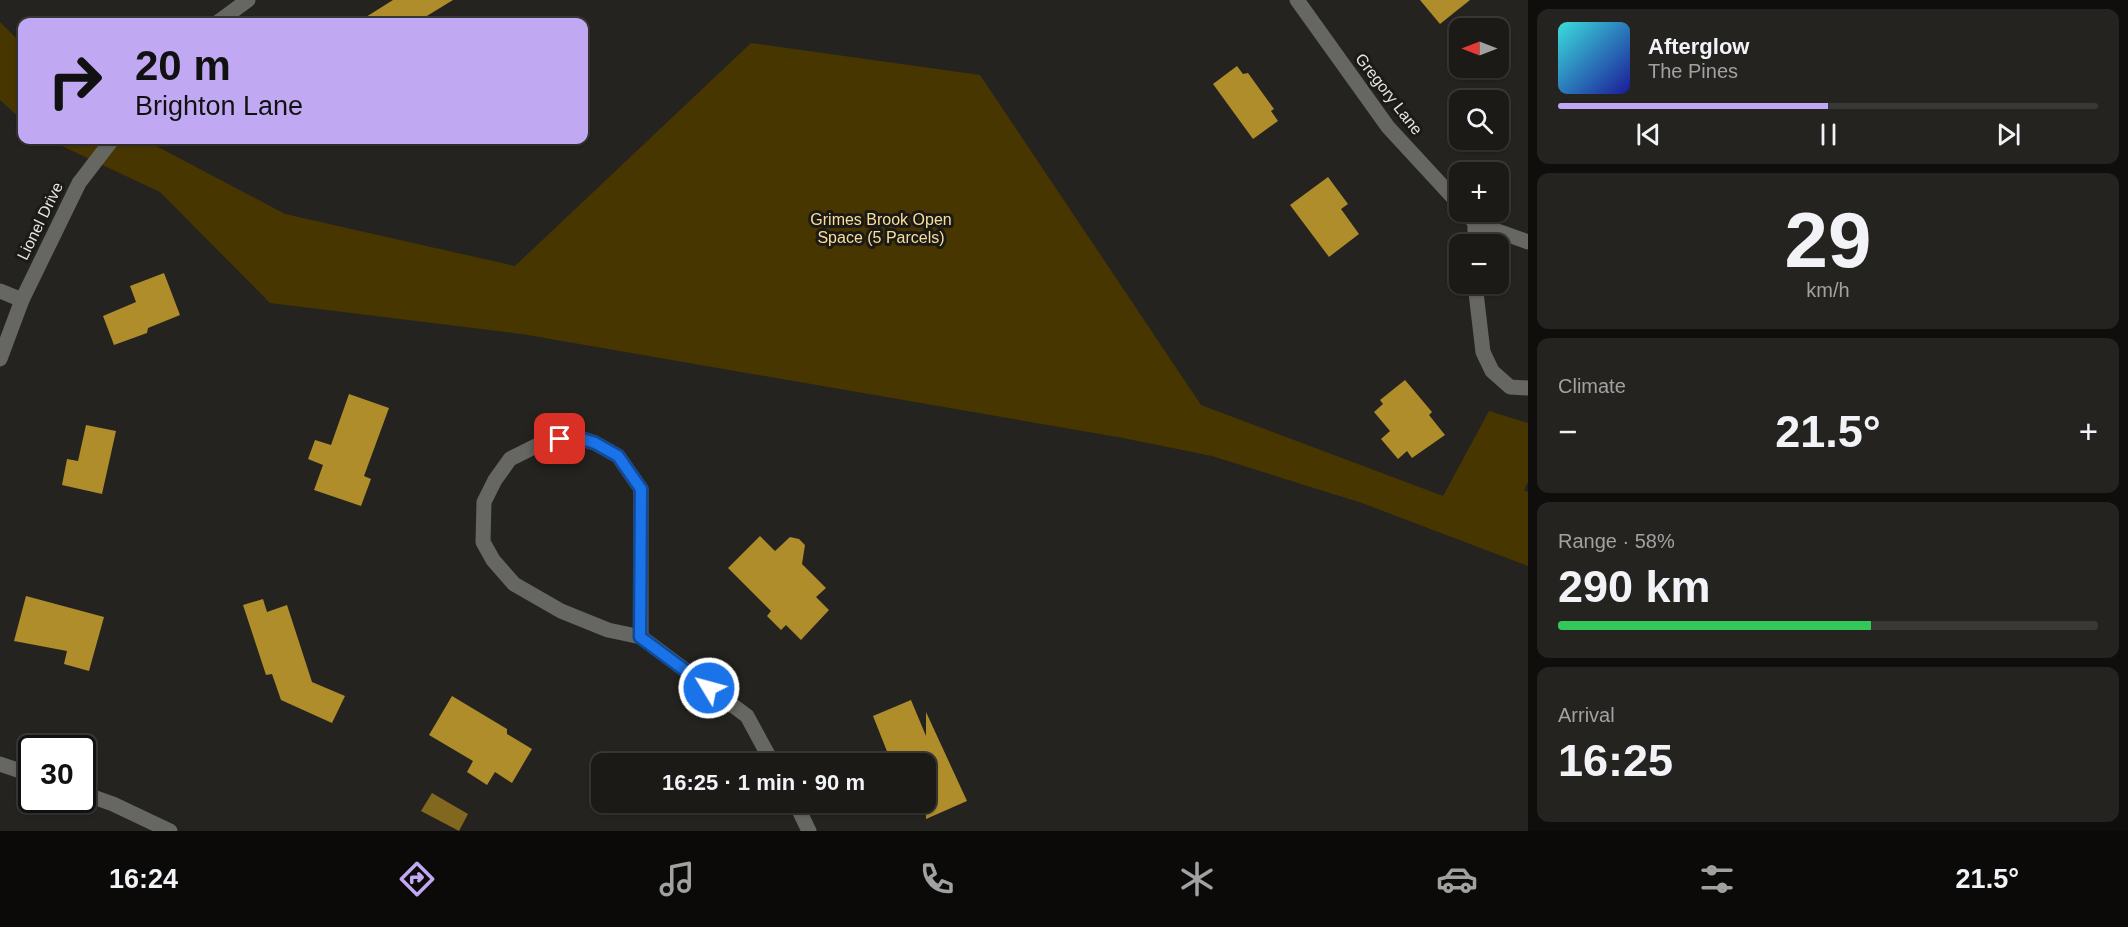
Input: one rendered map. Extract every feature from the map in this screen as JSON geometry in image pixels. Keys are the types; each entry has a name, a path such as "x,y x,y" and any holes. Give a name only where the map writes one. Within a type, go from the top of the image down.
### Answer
{"street":[{"path":"223,18 248,0"},
{"name":"Gregory Lane","path":"1297,0 1388,127 1449,194"},
{"name":"Lionel Drive","path":"0,359 22,300 79,183 108,144"},
{"path":"1482,222 1528,242"},
{"path":"0,291 22,300"},
{"path":"1476,294 1483,352 1492,371 1510,387 1528,388"},
{"path":"640,637 641,489 618,456 595,443 576,437 544,442 510,459 495,480 484,502 483,542 493,560 513,584 561,611 608,630 640,637 747,716 767,753"},
{"path":"0,764 18,770"},
{"path":"96,799 170,831"},
{"path":"800,813 809,831"}],"green space":[{"path":"0,22 18,40 18,116 0,100"},
{"name":"Grimes Brook Open Space (5 Parcels)","path":"751,43 980,75 1201,405 1443,496 1489,411 1528,423 1528,482 1524,490 1528,492 1528,566 1362,503 1212,456 1123,438 522,334 270,303 160,192 58,144 153,144 285,214 515,266"}],"shaded area":[{"path":"432,793 468,814 459,831 421,811"}],"building":[{"path":"393,0 453,0 424,18 364,18"},
{"path":"1420,0 1470,0 1440,24"},
{"path":"1237,66 1243,74 1248,73 1274,109 1271,111 1278,121 1253,139 1213,84"},
{"path":"1328,177 1348,204 1341,209 1359,234 1329,257 1290,205"},
{"path":"164,273 180,315 148,328 147,333 114,345 103,316 136,302 130,286"},
{"path":"1405,380 1432,412 1429,415 1445,435 1412,458 1407,451 1398,459 1381,439 1390,431 1374,412 1383,404 1380,400"},
{"path":"349,394 389,408 364,476 371,479 361,506 314,490 323,465 308,459 315,440 331,445"},
{"path":"86,425 116,431 102,494 62,485 67,459 78,461"},
{"path":"760,536 775,551 790,537 799,539 805,545 802,564 826,588 816,597 829,610 801,640 786,625 781,630 767,616 771,611 728,568"},
{"path":"26,596 104,617 89,671 64,664 67,651 14,641"},
{"path":"263,599 267,612 287,605 312,682 345,696 332,723 281,700 272,674 266,675 243,605"},
{"path":"452,696 507,729 507,734 532,749 512,783 495,772 487,785 467,772 473,761 429,735"},
{"path":"911,700 926,736 926,712 967,801 926,819 926,813 936,813 936,753 888,753 873,716"}],"route":[{"path":"560,439 576,437 595,443 618,456 641,489 640,637 709,688"}]}
